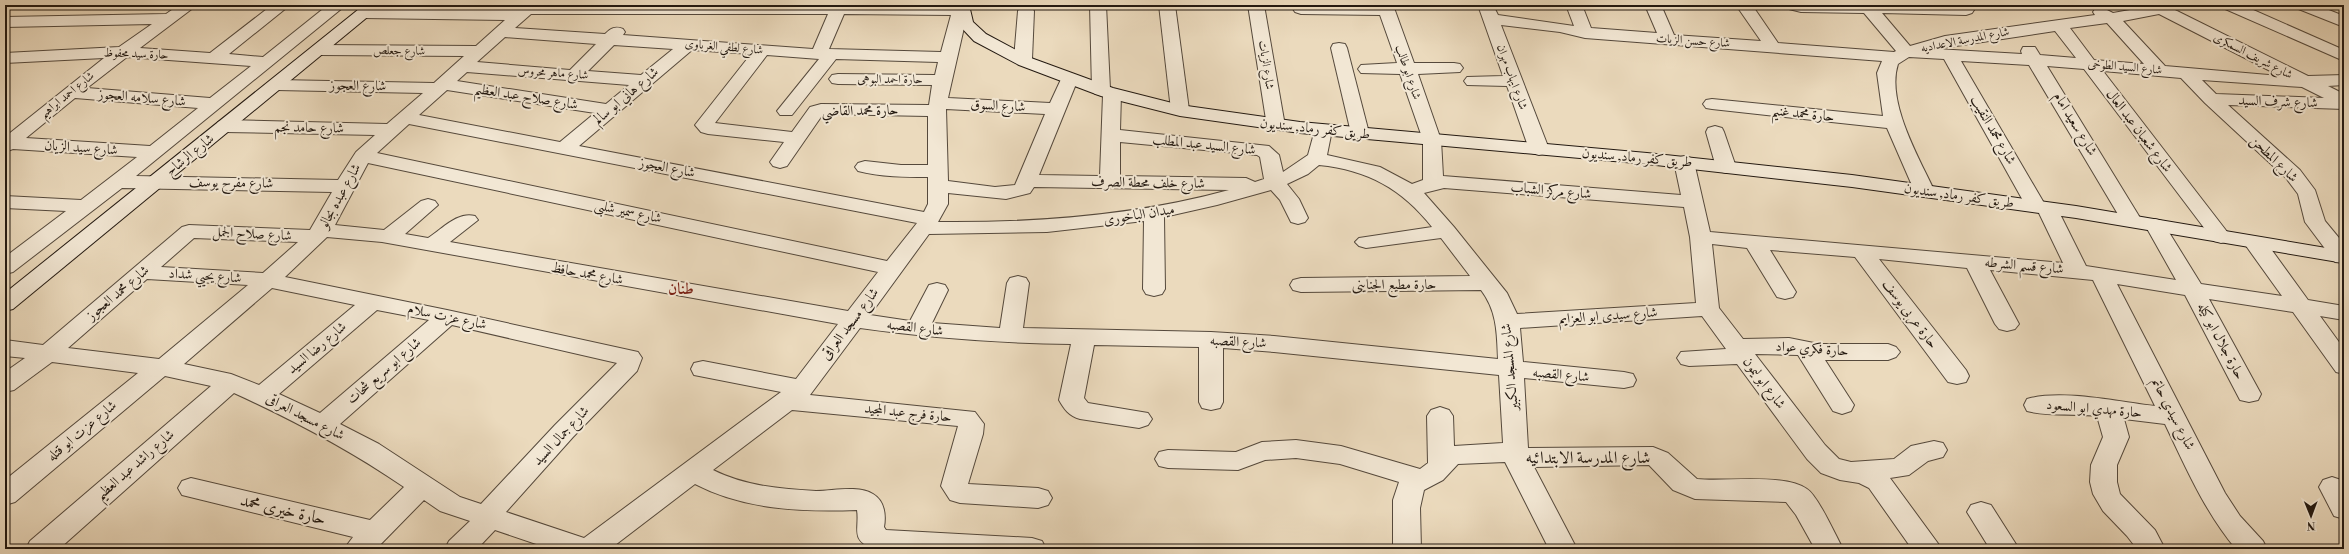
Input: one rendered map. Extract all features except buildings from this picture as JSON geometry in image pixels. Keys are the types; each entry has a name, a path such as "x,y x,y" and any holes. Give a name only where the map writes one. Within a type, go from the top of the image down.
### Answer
{"street":[{"path":"12,22 43,5"},
{"name":"شارع احمد ابراهيم","path":"8,142 122,52 190,5"},
{"path":"214,58 282,5"},
{"name":"شارع الرشاح","path":"5,268 118,182 153,152 338,5"},
{"path":"1098,5 1111,135 1110,182"},
{"path":"1167,5 1180,110"},
{"name":"شارع الزيات","path":"1256,5 1276,126"},
{"path":"1574,5 1585,33"},
{"path":"1653,5 1668,39"},
{"path":"1744,5 1773,47"},
{"path":"1791,5 1801,7 1964,8 1986,36"},
{"path":"2090,5 2111,18 2159,70"},
{"name":"شارع المدرسة الاعداديه","path":"1901,54 1945,42 2058,24 2162,10 2178,5"},
{"path":"2229,5 2344,56"},
{"path":"2302,5 2344,22"},
{"path":"1301,9 1386,7"},
{"name":"شارع ابو طالب","path":"1386,7 1432,140 1433,183"},
{"path":"1868,7 1901,54 1890,61 1886,73 1894,123 1924,190"},
{"path":"369,9 526,10 635,8 751,16 838,10 960,8"},
{"path":"574,75 612,39 635,8"},
{"name":"طريق كفر رماد, سنديون","path":"960,8 965,24 977,34 1023,59 1069,79 1106,92 1228,120 1360,134 1684,162 1924,190 2132,221 2344,257"},
{"name":"شارع مسجد العراقى","path":"5,348 161,368 231,382 262,395 370,451 450,504 582,549 693,471 795,394 927,224 938,204 938,107 942,80 960,8"},
{"name":"شارع الرشاح","path":"5,304 369,9"},
{"name":"شارع عبده بجالو","path":"161,368 267,280 319,234 344,186 363,156 478,51 526,10"},
{"path":"786,111 826,54 838,10"},
{"name":"شارع شريف السمكرى","path":"2162,10 2344,103"},
{"path":"1023,59 1026,11"},
{"name":"شارع حسن الزيات","path":"1489,12 1585,33 1773,47 1901,54"},
{"name":"شارع ايهاب مهران","path":"1489,12 1539,149"},
{"path":"12,22 170,18"},
{"name":"شارع شعبان عبد العال","path":"2058,24 2221,237"},
{"name":"شارع سعيد امام","path":"2012,31 2036,60 2132,221"},
{"name":"شارع لطفي الغرباوى","path":"500,32 826,54 948,57"},
{"name":"شارع هاني ابو سالم","path":"564,149 689,44"},
{"path":"1339,48 1360,134"},
{"name":"شارع جعلص","path":"320,50 478,51"},
{"path":"763,50 704,123 705,127 797,138"},
{"name":"حارة سيد محفوظ","path":"5,58 122,52 267,62"},
{"name":"شارع السيد الطوخى","path":"1901,54 1949,54 2036,60 2304,83 2344,80"},
{"name":"شارع محمد النقيب","path":"1949,54 2042,207 2089,273"},
{"path":"5,70 23,57"},
{"name":"شارع ماهر محروس","path":"462,66 644,81"},
{"path":"1366,69 1454,68"},
{"name":"شارع المطحن","path":"2186,73 2211,99 2293,174 2308,194 2315,222 2344,257"},
{"name":"حارة احمد البوهى","path":"838,79 942,80"},
{"path":"865,167 901,171 1011,193 1020,191 1027,181 1069,79"},
{"path":"1473,80 1513,81"},
{"name":"شارع العجوز","path":"277,85 441,86"},
{"name":"شارع صلاح عبد العظيم","path":"441,86 609,110"},
{"name":"شارع سلامه العجوز","path":"71,92 214,104"},
{"name":"شارع شرف السيد","path":"2211,99 2344,103"},
{"name":"حارة محمد غنيم","path":"1712,104 1894,123"},
{"name":"شارع السوق","path":"938,107 1056,109"},
{"name":"حارة محمد القاضي","path":"780,162 816,111 821,109 938,107"},
{"name":"شارع العجوز","path":"398,124 564,149 927,224"},
{"name":"شارع حامد نجم","path":"225,126 398,124"},
{"path":"1315,159 1323,130"},
{"path":"1715,132 1726,167"},
{"name":"شارع السيد عبد المطلب","path":"1111,135 1262,150 1269,155 1272,183"},
{"name":"شارع سيد الزيان","path":"8,142 153,152"},
{"name":"شارع سمير شلبى","path":"363,156 893,269"},
{"name":"ميدان الباخورى","path":"927,224 1066,225 1154,213 1203,203 1272,183 1303,169 1315,159"},
{"name":"شارع المسجد الكبير","path":"1315,159 1338,160 1361,166 1378,172 1411,191 1423,202 1499,298 1508,322 1516,440 1515,454"},
{"path":"1684,162 1701,237 1708,309"},
{"name":"شارع خلف محطة الصرف","path":"1027,181 1272,183"},
{"name":"شارع مفرح يوسف","path":"118,182 344,186"},
{"path":"1272,183 1289,199 1298,218"},
{"name":"شارع مركز الشباب","path":"1411,191 1433,183 1693,202"},
{"path":"5,202 86,206"},
{"path":"388,237 428,205"},
{"path":"1154,213 1154,289"},
{"path":"432,245 468,220"},
{"name":"حارة جلال ابو كيله","path":"2155,225 2193,289 2249,394"},
{"name":"شارع صلاح الجمل","path":"189,231 319,234"},
{"name":"شارع محمد العجوز","path":"5,384 47,354 189,231"},
{"path":"1366,242 1446,232"},
{"name":"شارع محمد حافظ","path":"319,234 388,237 852,319"},
{"name":"شارع قسم الشرطه","path":"1701,237 2089,273 2344,313"},
{"path":"1754,242 1785,292"},
{"path":"2255,243 2344,366"},
{"name":"حارة عربى يوسف","path":"1862,252 1957,376"},
{"path":"1975,262 2007,324"},
{"name":"شارع يحيي شداد","path":"143,272 267,280"},
{"name":"شارع سيدي حاتم","path":"2089,273 2175,417 2214,497 2230,523 2253,549"},
{"name":"شارع عزت سلام","path":"267,280 626,356"},
{"path":"1010,336 1018,283"},
{"name":"حارة مطيع الجناينى","path":"1301,284 1487,283"},
{"path":"917,329 937,290"},
{"name":"شارع رضا السيد","path":"262,395 372,302"},
{"name":"شارع سيدى ابو العزايم","path":"1508,322 1708,309"},
{"name":"شارع ابو ليمون","path":"1708,309 1816,452 1830,466 1840,470 1865,474 1878,481 1928,549"},
{"name":"شارع ابو سريع شحات","path":"322,425 447,317"},
{"name":"شارع القصبه","path":"852,319 917,329 1010,336 1211,340 1274,344 1511,370 1624,380"},
{"path":"1084,337 1071,400 1074,405 1080,410 1139,419"},
{"path":"1211,340 1211,402"},
{"name":"حارة فكري عواد","path":"1689,358 1789,346 1819,352 1888,352"},
{"path":"1805,348 1842,405"},
{"name":"شارع جمال السيد","path":"488,518 564,431 629,365 630,358 626,356"},
{"name":"شارع عزت ابو قتله","path":"5,495 161,368"},
{"path":"703,369 795,394"},
{"name":"شارع راشد عبد العظيم","path":"40,549 231,382"},
{"name":"حارة فرج عبد المجيد","path":"795,394 966,418 971,424 970,434 954,486 960,493 1038,498"},
{"name":"حارة مهدي ابو السعود","path":"2036,405 2076,405 2175,417"},
{"path":"2108,409 2116,437 2104,463 2104,483 2110,503 2137,529 2151,549"},
{"path":"1432,473 1440,416"},
{"path":"1168,459 1238,461 1262,451 1296,449 1341,455 1432,473"},
{"path":"1840,470 1900,468 1920,453 1934,450"},
{"path":"1407,549 1407,499 1410,488 1414,482 1432,473 1451,455 1498,453 1515,454 1563,549"},
{"name":"شارع المدرسة الابتدائيه","path":"1515,454 1653,456 1663,460 1681,484 1694,489 1725,492 1785,490 1797,496 1830,549"},
{"path":"693,471 712,482 744,494 781,500 862,500 867,502 871,510 867,540 1032,549"},
{"path":"367,540 422,486"},
{"name":"حارة خيرى محمد","path":"191,488 367,540"},
{"path":"1981,512 2005,549"},
{"path":"459,549 488,518"}],"district":[{"name":"طنان","path":"681,289"}]}
